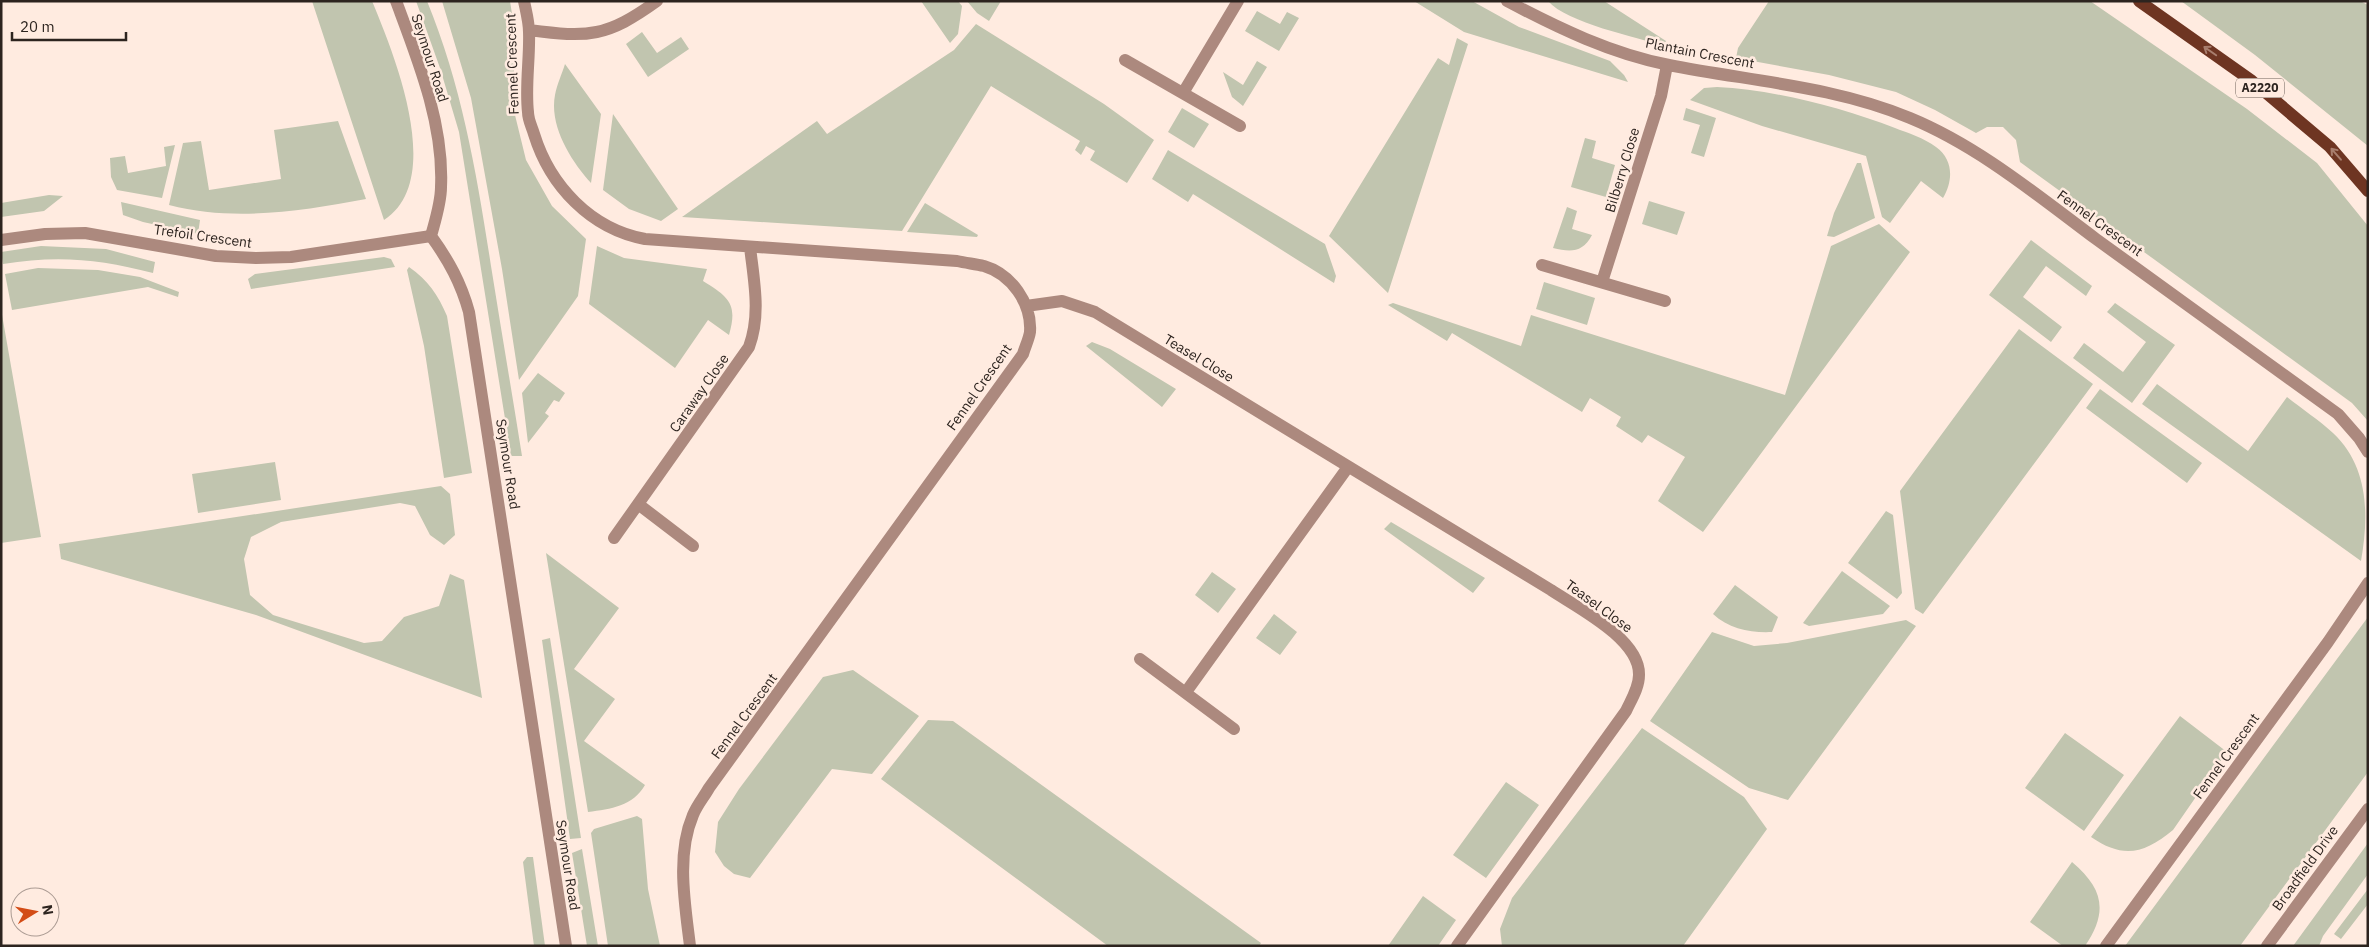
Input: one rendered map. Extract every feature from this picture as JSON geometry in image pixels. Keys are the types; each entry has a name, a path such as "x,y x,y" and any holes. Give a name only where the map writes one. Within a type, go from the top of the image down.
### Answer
{"main road":[{"name":"A2220","path":"2139,1 2252,81 2330,147 2368,190"}],"street":[{"name":"Seymour Road","path":"396,1 426,84 438,146 442,188 431,236 447,258 462,287 469,312 566,946"},
{"name":"Fennel Crescent","path":"524,1 529,30 528,113 540,154 561,187 581,210 604,225 630,236 750,247 957,261 985,266 1003,274 1026,306 1030,332 1023,354 709,788 693,815 683,865 690,946"},
{"path":"529,30 571,36 594,34 636,16 657,1"},
{"path":"1183,93 1238,1"},
{"name":"Plantain Crescent","path":"1507,1 1555,26 1609,48 1667,65 1778,84"},
{"path":"1125,60 1240,126"},
{"name":"Bilberry Close","path":"1602,282 1661,96 1667,65"},
{"name":"Fennel Crescent","path":"1778,84 1814,90 1881,107 1942,132 1974,151 2338,414 2359,438 2368,452"},
{"name":"Trefoil Crescent","path":"1,240 45,234 85,233 216,256 256,258 290,257 431,236"},
{"name":"Caraway Close","path":"614,538 749,347 755,330 757,304 750,247"},
{"path":"1542,265 1665,301"},
{"name":"Teasel Close","path":"1026,306 1062,302 1095,312 1588,614 1628,646 1636,657 1640,675 1636,691 1626,711 1457,946"},
{"path":"1186,692 1348,467"},
{"path":"638,504 693,546"},
{"name":"Fennel Crescent","path":"2106,946 2328,642 2368,583"},
{"path":"1140,659 1234,729"},
{"name":"Broadfield Drive","path":"2267,946 2368,809"}],"green space":[{"path":"312,1 372,1 392,52 402,83 413,147 411,176 402,201 384,220"},
{"path":"416,1 427,1 450,65 467,131 480,198 522,456 511,456 459,132 440,68"},
{"path":"442,1 510,1 514,27 514,111 526,160 552,206 586,239 578,296 519,380 502,269 471,98"},
{"path":"921,1 958,1 962,6 958,34 950,43"},
{"path":"967,1 1001,1 989,21 977,13"},
{"path":"1414,1 1472,1 1519,27 1610,61 1624,75 1628,82 1464,32"},
{"path":"1548,1 1604,1 1666,41 1665,46 1586,23 1557,9"},
{"path":"1769,1 2090,1 2247,109 2317,163 2368,226 2368,421 2352,403 2020,162 2016,140 2003,127 1987,127 1976,133 1935,110 1896,92 1829,75 1736,58 1738,48"},
{"path":"2181,1 2360,1 2368,5 2368,146 2255,55"},
{"path":"1257,11 1280,24 1287,12 1299,18 1279,51 1245,31"},
{"path":"976,24 1104,104 1154,140 1127,183 1090,160 1095,151 1086,146 1081,155 1075,150 1080,141 991,86 902,231 682,217 817,121 827,134 954,50"},
{"path":"642,32 657,53 681,37 689,49 648,77 626,44"},
{"path":"1457,38 1468,44 1388,293 1329,236 1438,58 1449,65"},
{"path":"1257,61 1267,67 1243,106 1232,97 1223,72 1243,85"},
{"path":"565,64 601,114 591,183 569,154 558,131 555,119 555,95"},
{"path":"1717,87 1762,92 1807,101 1874,120 1921,138 1936,147 1946,158 1950,171 1949,185 1943,198 1921,181 1890,223 1882,217 1866,156 1762,126 1690,100 1704,88"},
{"path":"1182,108 1209,124 1194,148 1168,132"},
{"path":"1686,108 1716,118 1704,157 1691,153 1700,125 1683,120"},
{"path":"613,114 678,209 661,221 629,209 603,190"},
{"path":"338,121 366,199 293,211 243,214 218,213 169,205 183,143 201,141 209,190 281,179 274,130"},
{"path":"1585,138 1596,141 1592,158 1615,165 1606,197 1571,187"},
{"path":"175,145 162,198 117,190 111,177 110,158 125,156 128,173 166,166 164,147"},
{"path":"1168,150 1325,244 1336,276 1334,283 1193,194 1188,202 1152,179"},
{"path":"1857,163 1861,163 1875,218 1834,237 1827,236 1834,213"},
{"path":"49,195 63,196 44,211 1,217 1,203"},
{"path":"1649,201 1685,212 1677,235 1642,224"},
{"path":"121,202 200,220 198,234 143,222 123,215"},
{"path":"925,203 978,235 977,237 907,232"},
{"path":"1567,207 1577,211 1572,229 1592,235 1584,245 1575,250 1553,248"},
{"path":"1879,224 1910,252 1703,532 1658,501 1685,457 1648,435 1642,443 1616,426 1621,417 1590,398 1582,412 1452,333 1447,341 1388,305 1393,303 1521,346 1531,315 1785,395 1831,246"},
{"path":"2031,240 2092,286 2086,296 2046,266 2023,297 2062,327 2051,342 1989,295"},
{"path":"41,246 106,249 155,262 153,273 115,264 78,260 60,259 3,264 1,252"},
{"path":"597,246 624,258 707,269 703,281 725,297 732,309 732,324 729,335 708,320 675,368 589,304"},
{"path":"384,257 391,259 395,267 251,289 248,279 255,274"},
{"path":"409,267 432,288 447,316 472,473 444,478 424,346 407,270"},
{"path":"38,268 98,270 140,277 179,292 178,297 148,287 12,310 5,274"},
{"path":"1544,282 1595,298 1587,325 1536,309"},
{"path":"2115,303 2175,345 2132,403 2073,358 2084,343 2123,372 2146,342 2107,312"},
{"path":"1,309 41,537 1,543"},
{"path":"2019,329 2093,384 1923,614 1915,609 1900,491"},
{"path":"1092,342 1110,349 1176,389 1162,407 1086,346"},
{"path":"538,373 565,393 559,402 554,400 545,413 549,416 528,443 522,393"},
{"path":"2157,384 2248,451 2287,397 2328,428 2345,446 2360,476 2365,509 2364,544 2361,561 2142,404"},
{"path":"2100,389 2202,463 2187,483 2086,408"},
{"path":"275,462 281,500 198,513 192,474"},
{"path":"441,486 450,494 455,535 444,545 430,535 415,506 400,503 281,522 251,537 244,559 250,595 273,615 364,643 382,641 404,617 439,606 450,574 464,580 482,698 256,615 61,559 59,544"},
{"path":"1886,511 1893,515 1902,593 1897,599 1848,563"},
{"path":"1391,522 1485,578 1473,593 1384,529"},
{"path":"546,553 619,608 574,669 615,699 584,741 645,785 634,798 613,808 588,812"},
{"path":"1842,571 1890,606 1883,614 1809,626 1803,623"},
{"path":"1212,572 1236,589 1218,613 1195,595"},
{"path":"1735,585 1778,617 1772,632 1756,632 1733,627 1713,614"},
{"path":"1274,614 1297,632 1280,655 1256,638"},
{"path":"2368,617 2368,772 2240,946 2125,946"},
{"path":"1906,620 1916,626 1788,800 1749,788 1650,721 1712,632 1754,646 1787,643"},
{"path":"550,638 581,838 570,839 542,640"},
{"path":"853,670 919,716 872,774 832,769 750,878 734,874 724,866 715,852 718,822 739,789 823,677"},
{"path":"2180,716 2227,752 2173,830 2143,849 2133,851 2113,849 2091,837"},
{"path":"928,720 953,721 1261,943 1259,946 1108,946 881,779"},
{"path":"1642,728 1744,797 1767,829 1683,946 1502,946 1500,929 1512,898"},
{"path":"2065,733 2124,775 2084,831 2025,788"},
{"path":"1506,782 1539,805 1486,878 1453,855"},
{"path":"637,816 642,819 648,889 660,946 608,946 591,833 594,829"},
{"path":"2368,843 2368,874 2323,936 2319,946 2293,946"},
{"path":"582,849 598,946 587,946 572,853"},
{"path":"527,857 533,857 545,946 534,946 523,862"},
{"path":"2072,862 2091,882 2099,901 2097,922 2085,946 2063,946 2030,922"},
{"path":"2368,889 2368,904 2341,939 2334,934"},
{"path":"1423,896 1456,920 1438,946 1388,946"}]}
